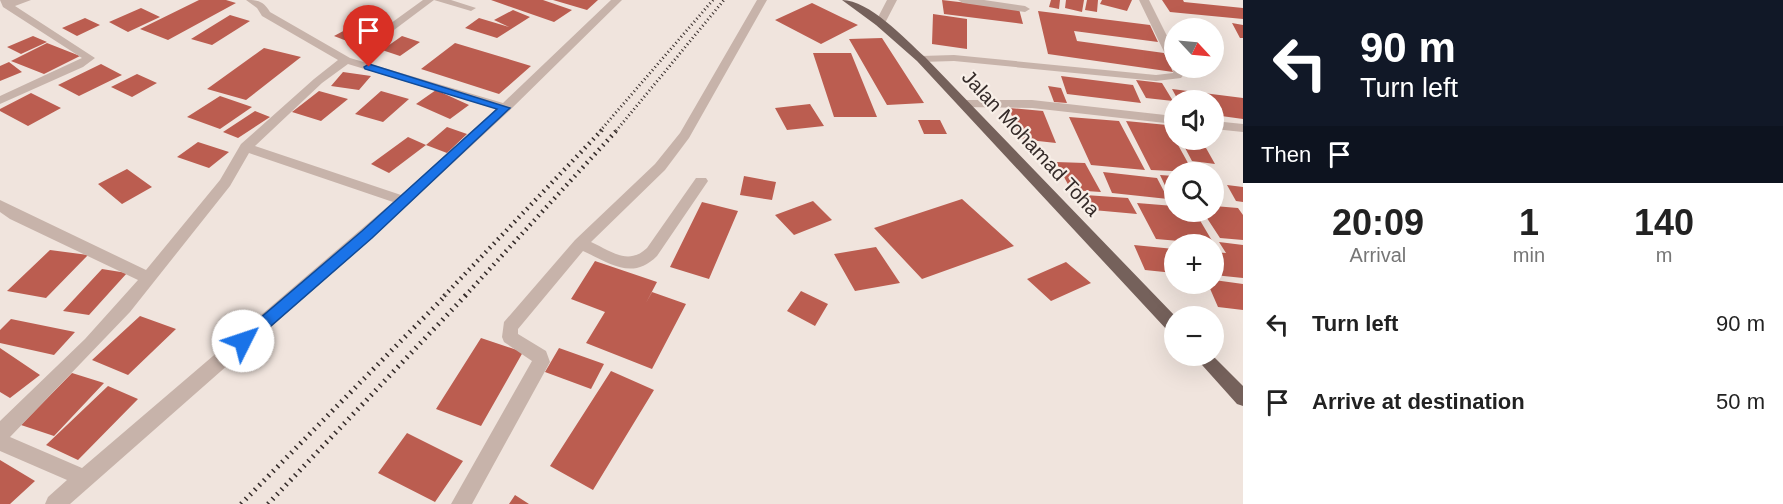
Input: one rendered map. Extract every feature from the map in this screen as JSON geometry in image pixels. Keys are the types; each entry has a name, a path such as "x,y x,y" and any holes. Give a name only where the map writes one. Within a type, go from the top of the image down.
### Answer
{"main road":[{"name":"Jalan Mohamad Toha","path":"847,0 880,22 921,59 1164,315"},
{"path":"1213,366 1243,398"}],"street":[{"path":"6,2 26,0"},
{"path":"251,0 261,6 266,14 346,60 505,108"},
{"path":"362,49 429,0"},
{"path":"439,0 471,8"},
{"path":"55,504 367,234 505,108 617,0"},
{"path":"461,504 541,362 540,356 510,337 510,327 580,244 660,167 685,135 762,0"},
{"path":"880,22 892,0"},
{"path":"963,0 1025,9"},
{"path":"1144,0 1164,40"},
{"path":"0,100 79,65 89,58 6,2"},
{"path":"921,59 954,58 1164,77"},
{"path":"84,478 0,442 1,435 8,425 91,344 124,308 225,183 246,147 318,81 346,60"},
{"path":"965,104 1032,104 1164,119"},
{"path":"1224,126 1243,128"},
{"path":"246,147 402,200"},
{"path":"580,244 628,264 642,262 652,252 701,181"},
{"path":"0,205 15,215 147,277"}],"building":[{"path":"199,0 226,0 236,3 168,40 140,29"},
{"path":"491,0 543,0 572,10 554,22"},
{"path":"553,0 598,0 587,10"},
{"path":"942,0 1019,9 1023,24 944,14"},
{"path":"1051,0 1060,0 1059,9 1049,7"},
{"path":"1066,0 1084,0 1082,12 1065,8"},
{"path":"1087,0 1098,0 1097,12 1085,10"},
{"path":"1102,0 1132,0 1127,11 1100,4"},
{"path":"1162,0 1183,0 1184,2 1243,8 1243,19 1170,12"},
{"path":"812,3 858,25 821,44 775,20"},
{"path":"141,8 160,17 128,32 109,22"},
{"path":"513,10 530,17 497,38 465,28 479,18 509,27 494,20"},
{"path":"1038,11 1150,25 1158,42 1074,31 1077,41 1164,53 1164,71 1048,54"},
{"path":"933,14 967,19 967,49 932,44"},
{"path":"230,15 250,21 212,45 191,39"},
{"path":"85,18 100,25 77,36 62,28"},
{"path":"362,21 379,27 352,43 334,36"},
{"path":"1232,23 1243,25 1243,38 1240,38"},
{"path":"33,36 47,42 21,54 7,47"},
{"path":"402,36 420,42 400,56 382,50"},
{"path":"882,38 924,103 887,105 849,39"},
{"path":"47,43 80,56 44,74 11,61"},
{"path":"455,43 531,66 499,94 421,69"},
{"path":"264,48 301,57 246,100 207,89"},
{"path":"813,53 851,53 877,117 834,117"},
{"path":"9,62 22,72 0,81 0,66"},
{"path":"101,64 122,75 79,96 58,85"},
{"path":"343,72 371,76 359,90 331,86"},
{"path":"137,74 157,83 132,97 111,87"},
{"path":"1061,76 1133,85 1141,103 1067,94"},
{"path":"1136,80 1162,83 1166,90 1164,90 1164,100 1146,98"},
{"path":"1048,86 1061,88 1067,103 1054,102"},
{"path":"436,90 469,105 450,119 416,104"},
{"path":"319,91 348,99 321,121 292,112"},
{"path":"381,91 409,99 383,122 355,114"},
{"path":"31,93 61,108 28,126 0,111 0,109"},
{"path":"220,96 252,107 220,129 187,117"},
{"path":"1224,96 1243,98 1243,119 1224,116"},
{"path":"810,104 824,126 787,130 775,108"},
{"path":"1009,108 1043,111 1056,143 1020,139"},
{"path":"255,111 270,117 238,138 223,132"},
{"path":"1069,117 1119,121 1145,170 1091,165"},
{"path":"918,120 940,120 947,134 924,134"},
{"path":"1126,121 1164,125 1164,150 1181,150 1187,162 1164,162 1164,171 1151,170"},
{"path":"447,127 467,134 447,153 426,145"},
{"path":"408,137 426,145 389,173 371,164"},
{"path":"198,142 229,152 209,168 177,157"},
{"path":"1186,150 1207,150 1214,162 1200,162 1192,161"},
{"path":"1056,162 1085,163 1101,192 1071,190"},
{"path":"127,169 152,187 122,204 98,184"},
{"path":"1103,172 1157,178 1164,191 1164,199 1112,193"},
{"path":"744,176 776,182 772,200 740,195"},
{"path":"1227,185 1243,187 1243,202 1236,201"},
{"path":"1085,195 1128,198 1137,214 1093,210"},
{"path":"962,199 1014,246 922,279 874,228"},
{"path":"813,201 832,220 794,235 775,215"},
{"path":"702,202 738,211 709,279 670,267"},
{"path":"1137,203 1164,205 1164,222 1201,222 1208,234 1164,234 1164,240 1156,239"},
{"path":"1224,207 1238,208 1243,215 1243,240 1224,238 1224,234 1217,234 1210,222 1224,222"},
{"path":"1224,243 1243,245 1243,278 1224,276 1224,253 1226,253"},
{"path":"1134,245 1164,248 1164,272 1145,270"},
{"path":"876,247 900,283 855,291 834,254"},
{"path":"50,250 88,255 46,298 7,291"},
{"path":"595,261 657,282 646,303 652,292 686,304 652,369 586,343 605,312 571,299"},
{"path":"1066,262 1091,283 1051,301 1027,279"},
{"path":"102,269 127,273 89,315 63,311"},
{"path":"1224,281 1243,284 1243,310 1218,306 1212,294 1224,294"},
{"path":"801,291 828,304 815,326 787,311"},
{"path":"140,316 176,329 128,375 92,360"},
{"path":"11,319 75,332 54,355 0,343 0,330"},
{"path":"481,338 523,352 481,426 436,409"},
{"path":"0,348 40,375 10,398 0,392"},
{"path":"559,348 604,364 591,389 545,372"},
{"path":"611,371 654,390 593,490 550,466"},
{"path":"72,373 104,383 54,436 21,425"},
{"path":"108,386 138,399 78,460 46,445"},
{"path":"407,433 463,461 435,502 378,473"},
{"path":"0,460 35,481 10,504 0,504"},
{"path":"515,495 529,504 509,504"}],"railway":[{"path":"600,131 713,0"},
{"path":"616,131 724,0"},
{"path":"444,296 602,130"},
{"path":"465,296 617,130"},
{"path":"241,504 446,295"},
{"path":"268,504 466,295"}],"route":[{"path":"243,341 367,234 505,108 369,67"}]}
